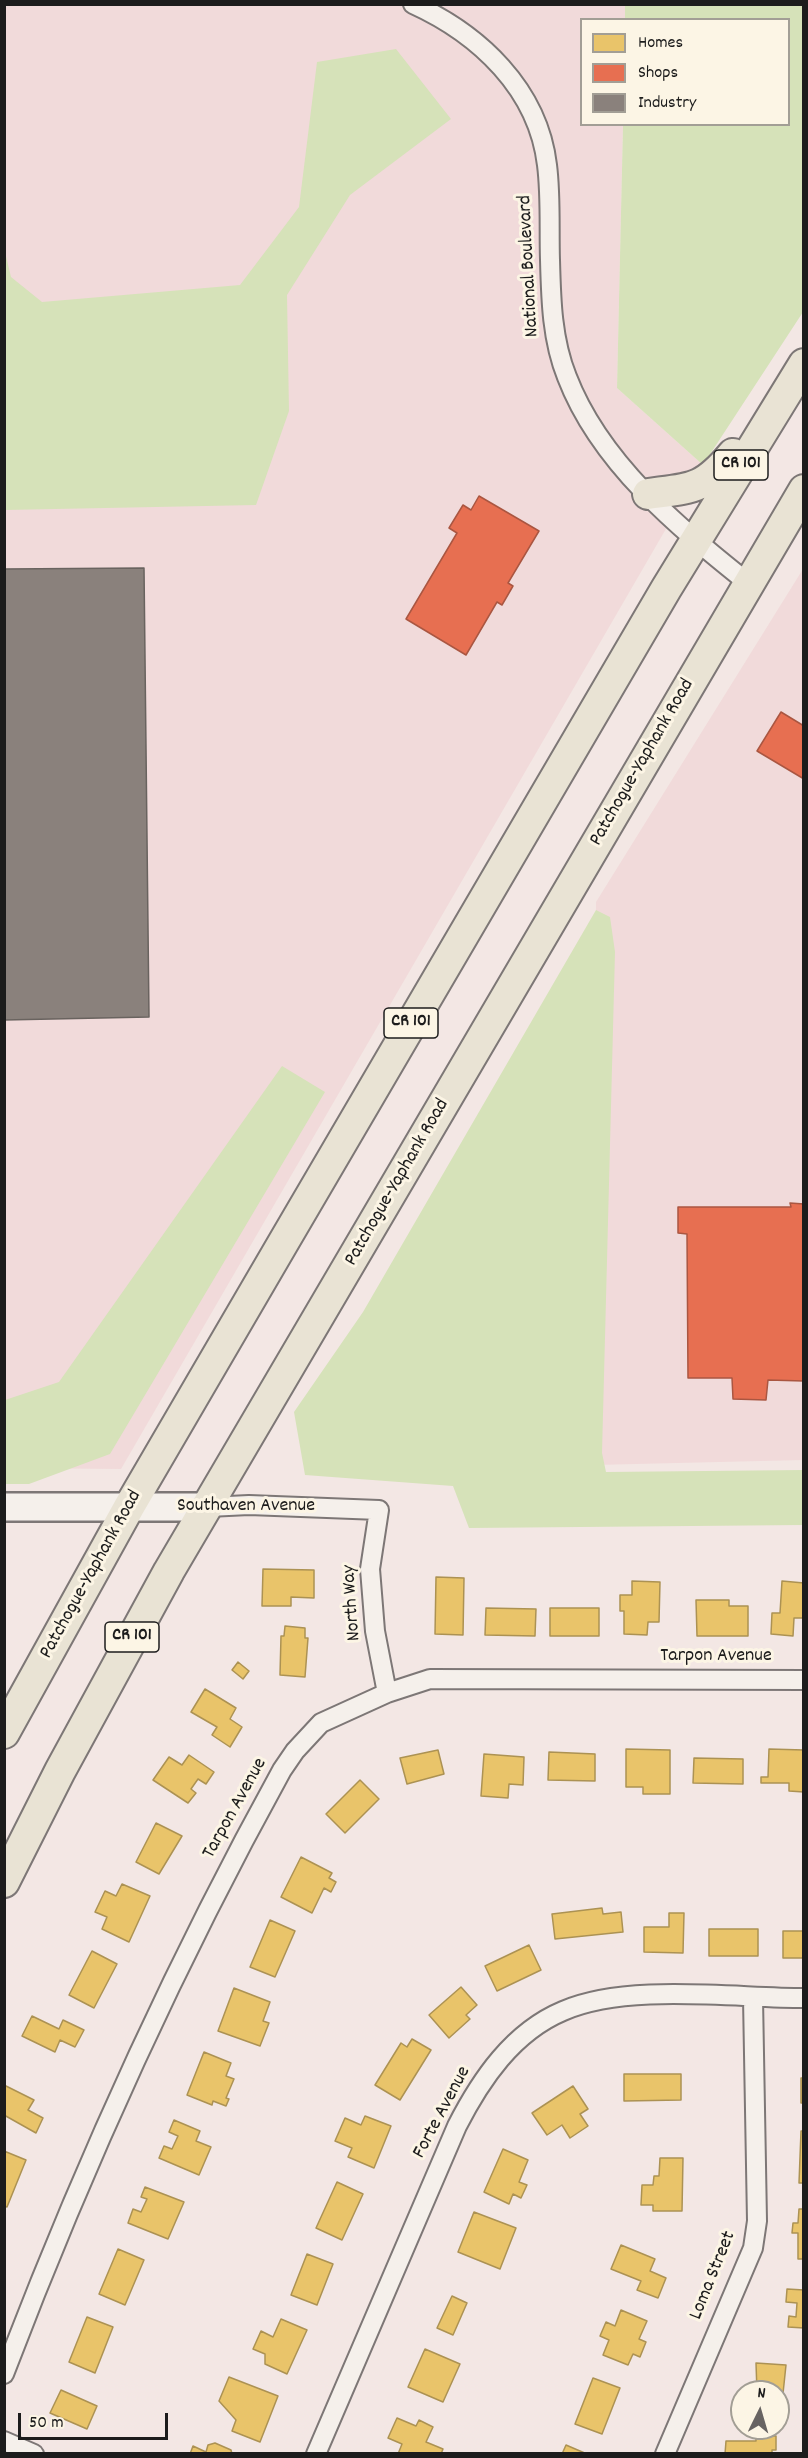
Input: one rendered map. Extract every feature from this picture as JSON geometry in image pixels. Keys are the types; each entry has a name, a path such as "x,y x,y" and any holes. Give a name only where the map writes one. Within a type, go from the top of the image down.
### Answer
{"main road":[{"name":"Patchogue-Yaphank Road","path":"4,1733 129,1507 695,541 804,364"},
{"path":"648,494 698,486 709,481 787,390"},
{"name":"Patchogue-Yaphank Road","path":"4,1882 112,1673 804,490"}],"street":[{"name":"National Boulevard","path":"413,4 447,21 485,49 515,86 535,121 547,164 552,306 559,355 584,414 618,460 648,494 695,541 748,583"},
{"name":"Southaven Avenue","path":"4,1507 249,1505 379,1510"},
{"name":"North Way","path":"379,1510 370,1569 375,1631 387,1693"},
{"name":"Tarpon Avenue","path":"4,2374 37,2288 177,1968 282,1770 295,1751 321,1723 387,1693 430,1678 804,1680"},
{"name":"Forte Avenue","path":"316,2454 457,2126 477,2087 499,2059 529,2031 563,2011 599,2001 636,1996 804,1998"},
{"name":"Loma Street","path":"665,2454 753,2248 758,2221 753,1998"},
{"path":"4,2441 34,2454"}],"shaded area":[{"path":"5,5 625,5 625,18 580,18 580,126 623,126 617,388 703,465 121,1469 5,1468"},
{"path":"803,569 803,1460 594,1465 596,902"}],"green space":[{"path":"625,5 803,5 803,312 703,465 617,388 623,126 790,126 790,18 625,18"},
{"path":"396,49 451,119 350,195 287,295 289,411 256,505 5,510 5,252 11,277 42,302 240,285 299,207 317,62"},
{"path":"596,910 610,917 615,952 602,1453 606,1472 803,1470 803,1525 469,1528 453,1486 305,1475 294,1412 363,1312"},
{"path":"282,1066 325,1092 110,1454 29,1484 5,1484 5,1400 59,1382"}],"building: Homes":[{"path":"263,1569 314,1570 314,1598 291,1597 291,1606 262,1606"},
{"path":"436,1577 464,1578 463,1635 435,1634"},
{"path":"632,1581 660,1582 659,1622 648,1622 647,1635 624,1634 624,1611 620,1611 620,1595 632,1595"},
{"path":"782,1581 804,1583 804,1618 794,1618 793,1636 771,1634 772,1613 780,1613"},
{"path":"696,1600 729,1600 729,1606 748,1606 748,1636 697,1636"},
{"path":"486,1608 536,1609 535,1636 485,1635"},
{"path":"550,1608 599,1608 599,1636 550,1636"},
{"path":"285,1626 305,1628 305,1638 308,1638 305,1677 280,1675 281,1636 284,1636"},
{"path":"238,1662 249,1671 243,1679 232,1670"},
{"path":"205,1689 236,1708 230,1719 242,1727 230,1747 212,1735 217,1727 191,1712"},
{"path":"626,1749 670,1750 670,1794 643,1794 643,1787 626,1787"},
{"path":"769,1749 804,1750 804,1792 789,1791 789,1783 761,1783 761,1777 768,1777"},
{"path":"438,1750 444,1774 407,1784 400,1758"},
{"path":"549,1752 595,1754 595,1781 548,1780"},
{"path":"484,1754 524,1757 523,1785 509,1784 508,1798 481,1796"},
{"path":"189,1755 214,1772 206,1784 198,1779 191,1789 196,1793 188,1803 153,1780 169,1757 182,1765"},
{"path":"694,1758 743,1759 743,1784 693,1783"},
{"path":"360,1780 379,1799 345,1833 326,1814"},
{"path":"156,1823 182,1836 159,1874 136,1862"},
{"path":"301,1857 332,1873 329,1878 336,1882 331,1892 324,1888 312,1913 281,1897"},
{"path":"122,1884 150,1896 129,1942 102,1929 107,1917 95,1912 105,1891 116,1896"},
{"path":"602,1908 603,1914 621,1912 623,1932 555,1939 552,1914"},
{"path":"669,1913 684,1913 683,1953 644,1952 644,1927 669,1927"},
{"path":"270,1920 295,1931 275,1977 250,1967"},
{"path":"709,1929 758,1929 758,1956 709,1956"},
{"path":"783,1931 804,1931 804,1958 783,1958"},
{"path":"529,1945 541,1970 497,1991 485,1966"},
{"path":"92,1951 117,1964 94,2008 69,1995"},
{"path":"461,1987 477,2005 466,2015 470,2019 449,2038 429,2015"},
{"path":"234,1988 270,2002 263,2021 269,2023 260,2046 218,2031"},
{"path":"32,2016 59,2029 63,2020 84,2030 75,2047 60,2040 55,2052 22,2036"},
{"path":"412,2039 431,2050 400,2100 375,2085 401,2043 407,2047"},
{"path":"204,2052 231,2063 226,2076 234,2079 226,2098 229,2099 226,2106 213,2101 212,2105 187,2095"},
{"path":"624,2074 681,2074 681,2100 624,2101"},
{"path":"801,2078 804,2078 804,2103 801,2103"},
{"path":"4,2085 34,2100 28,2110 43,2118 36,2133 4,2115"},
{"path":"573,2086 588,2109 580,2114 588,2126 570,2138 562,2125 547,2135 532,2113"},
{"path":"365,2116 391,2126 374,2168 348,2157 352,2148 335,2141 345,2118 361,2125"},
{"path":"174,2120 200,2131 196,2141 211,2147 199,2175 159,2158 164,2146 172,2149 178,2136 169,2132"},
{"path":"801,2131 804,2131 804,2183 799,2183"},
{"path":"503,2149 528,2160 519,2182 527,2185 521,2198 513,2194 509,2204 484,2192"},
{"path":"4,2151 26,2160 7,2207 4,2206"},
{"path":"660,2158 683,2158 682,2211 653,2211 653,2205 641,2205 642,2185 653,2185 654,2176 659,2176"},
{"path":"337,2182 363,2194 342,2240 316,2228"},
{"path":"145,2187 184,2202 168,2239 128,2223 133,2209 141,2212 147,2199 141,2197"},
{"path":"799,2209 804,2209 804,2259 798,2259 798,2233 792,2233 793,2223 798,2223"},
{"path":"474,2212 516,2228 500,2269 458,2252"},
{"path":"621,2245 655,2259 650,2271 666,2278 658,2298 637,2290 641,2281 611,2269"},
{"path":"118,2249 144,2260 125,2305 99,2294"},
{"path":"307,2254 333,2264 317,2305 291,2295"},
{"path":"787,2289 804,2290 804,2328 788,2327 789,2316 796,2317 797,2303 786,2302"},
{"path":"452,2296 467,2303 453,2335 437,2328"},
{"path":"621,2310 647,2321 639,2339 646,2342 640,2357 633,2354 628,2365 603,2355 609,2340 600,2336 606,2322 615,2326"},
{"path":"87,2317 113,2327 95,2373 69,2362"},
{"path":"281,2319 307,2330 287,2374 265,2364 265,2354 253,2349 261,2331 273,2337"},
{"path":"425,2349 460,2364 443,2402 408,2387"},
{"path":"756,2363 786,2365 784,2380 757,2380"},
{"path":"229,2377 278,2396 260,2442 232,2431 236,2420 219,2401"},
{"path":"593,2378 620,2388 602,2434 575,2424"},
{"path":"61,2390 97,2406 87,2429 50,2413"},
{"path":"397,2418 416,2426 419,2420 433,2427 426,2442 443,2449 441,2454 398,2454 402,2444 388,2438"},
{"path":"776,2440 776,2450 772,2450 772,2454 725,2454 726,2441"},
{"path":"215,2443 231,2450 232,2454 190,2454 193,2446 206,2452 208,2445"},
{"path":"566,2445 587,2454 562,2454"}],"building: Shops":[{"path":"479,496 539,531 508,583 513,586 502,605 497,602 466,655 406,619 457,533 449,528 463,505 471,510"},
{"path":"781,712 804,726 804,779 757,751"},
{"path":"790,1203 804,1204 804,1381 768,1380 766,1400 733,1399 732,1378 688,1378 687,1234 678,1233 678,1207 791,1207"}],"building: Industry":[{"path":"144,568 149,1017 4,1020 4,569"}]}
